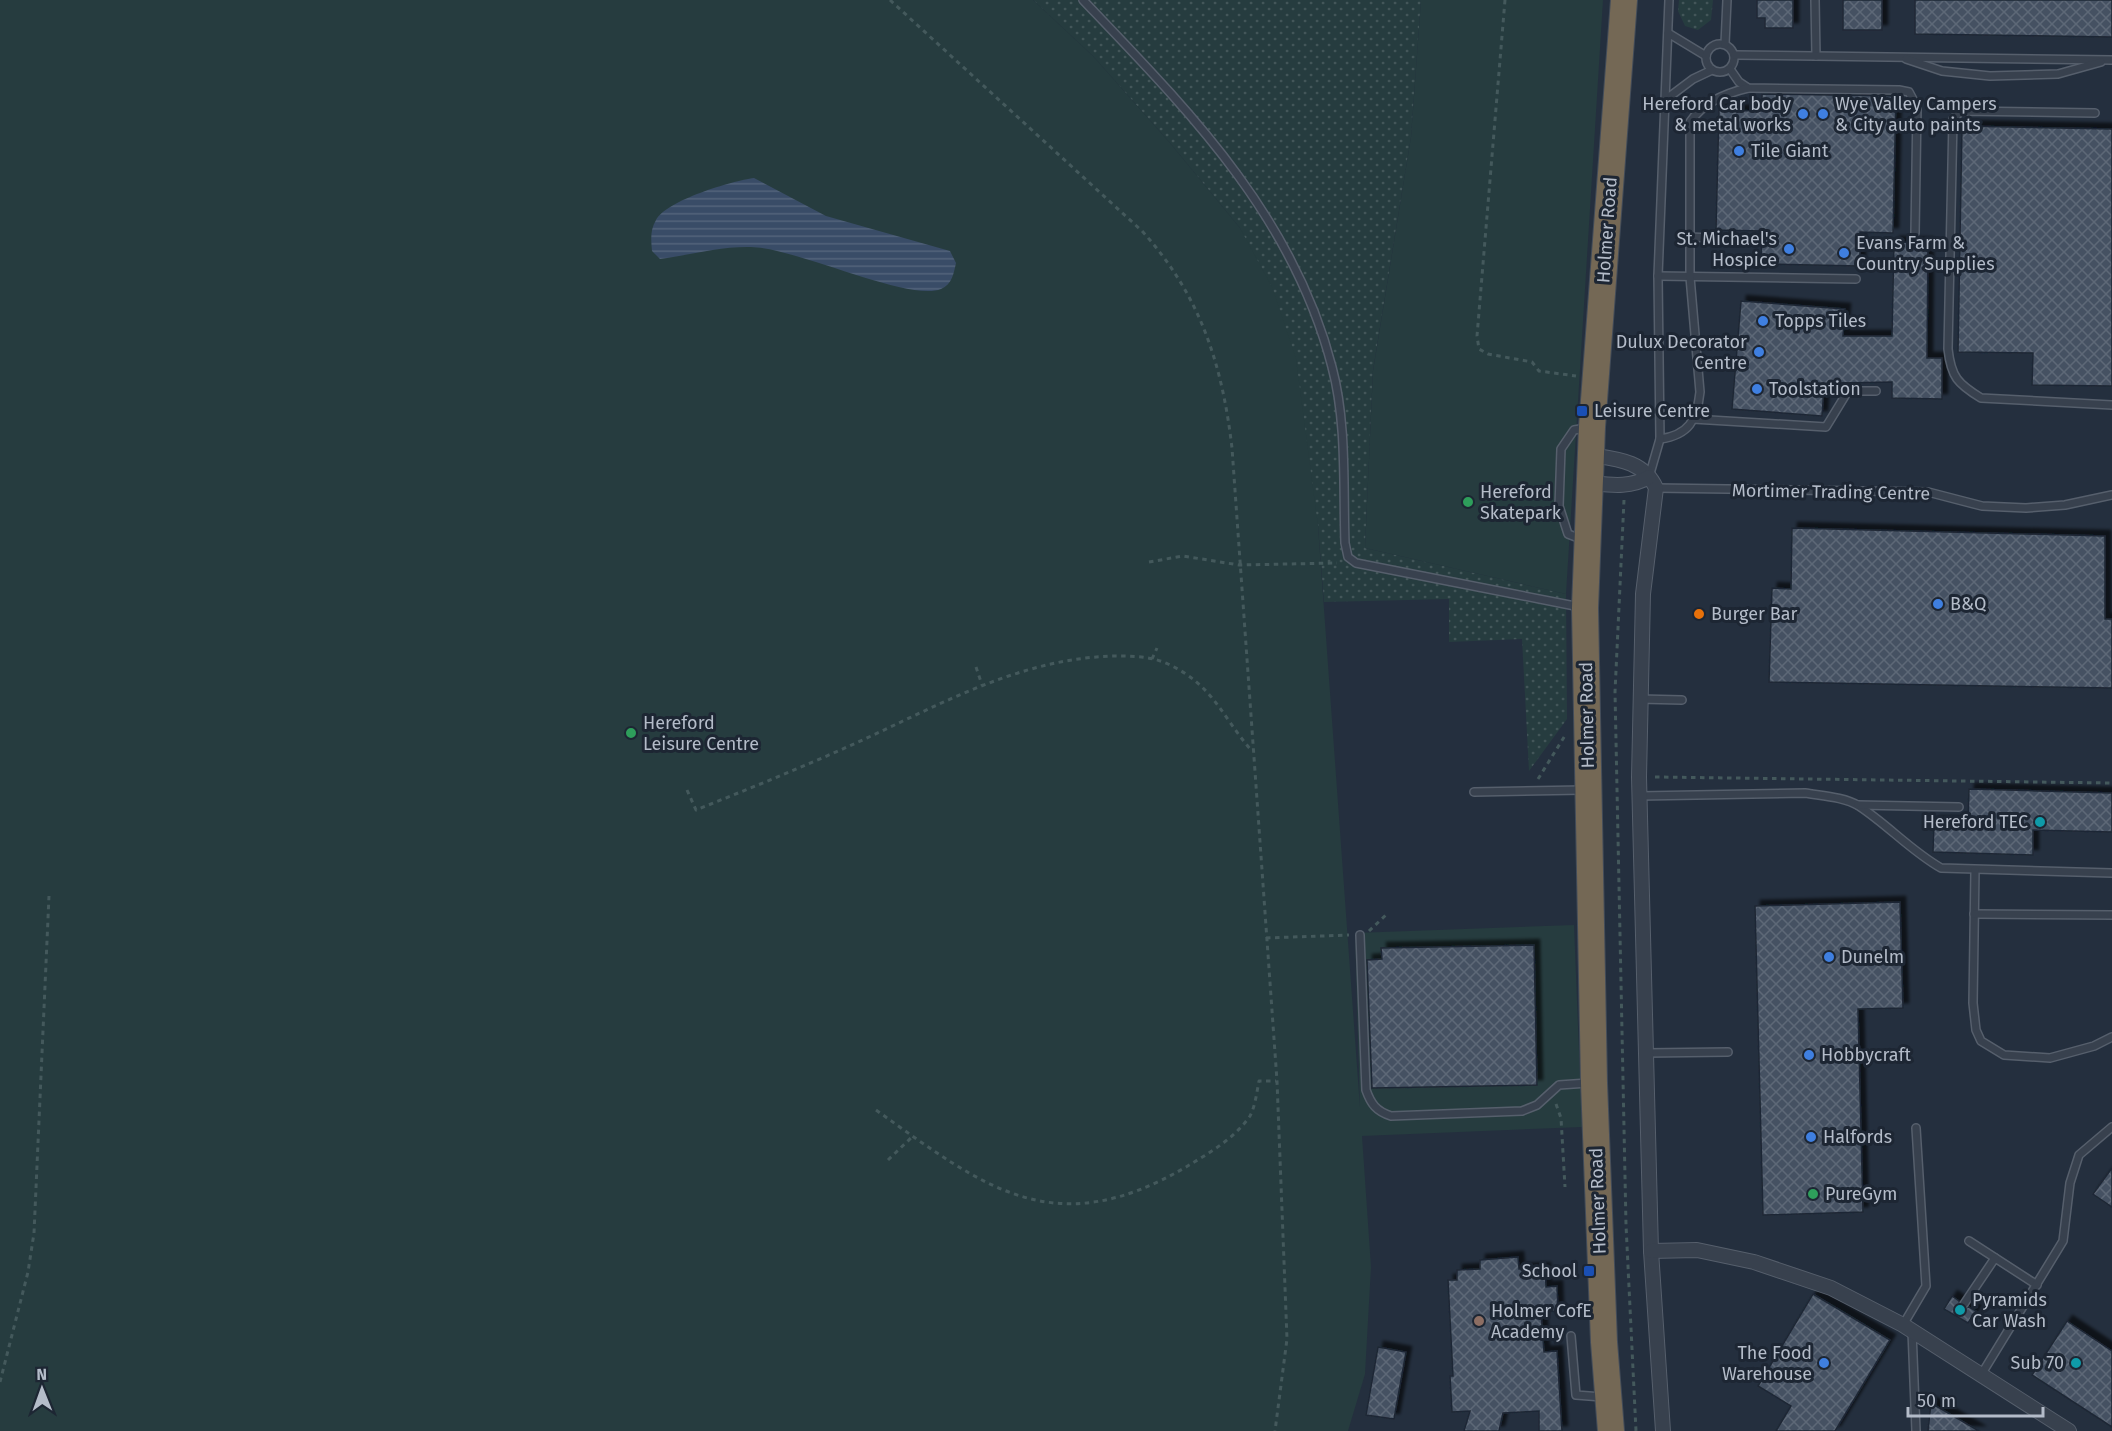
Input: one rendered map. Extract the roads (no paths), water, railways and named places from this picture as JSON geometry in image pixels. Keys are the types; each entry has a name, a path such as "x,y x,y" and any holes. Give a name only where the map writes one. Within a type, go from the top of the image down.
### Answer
{"highway":[{"name":"Holmer Road","path":"1611,1431 1594,1083 1585,608 1592,427 1624,0"}],"street":[{"path":"1591,455 1630,462 1653,483"},
{"path":"1589,483 1624,486 1653,483"},
{"path":"1653,483 1643,594 1639,777 1651,1251 1663,1431"},
{"path":"1651,1251 1697,1250 1754,1262 1831,1288 1907,1328 2069,1431"}],"lane":[{"path":"1083,0 1153,73 1232,165 1284,242 1309,296 1333,368 1340,423 1345,543 1348,557 1356,562 1585,608"},
{"path":"1653,483 1660,440 1658,276 1669,0"},
{"path":"1725,44 1713,45 1706,56 1708,66 1712,70 1721,72 1730,69 1734,64 1734,55 1725,44 1727,0"},
{"path":"1815,0 1816,56"},
{"path":"1668,33 1706,56"},
{"path":"1734,55 2112,60"},
{"path":"1863,56 1907,59 1942,71 1990,76 2058,75 2112,60"},
{"path":"1730,69 1739,82 1748,88"},
{"path":"1665,100 1692,79 1712,70"},
{"path":"1660,440 1677,437 1685,431 1694,419 1700,392 1690,277 1689,237 1690,122 1695,114 1716,99 1748,88 1899,90 1909,93 1917,107 1915,233"},
{"path":"2095,113 1961,111 1953,119 1948,349 1950,370 1963,387 1982,398 2112,405"},
{"path":"1689,237 1757,240"},
{"path":"1658,276 1856,279"},
{"path":"1694,419 1826,427 1848,391 1876,391"},
{"path":"1587,541 1568,534 1559,506 1562,449 1574,430 1592,427"},
{"name":"Mortimer Trading Centre","path":"1653,483 1928,492 1982,506 2026,508 2065,505 2112,495"},
{"path":"1639,699 1682,700"},
{"path":"1474,792 1588,790"},
{"path":"1640,796 1805,794 1832,797 1858,805 1959,807"},
{"path":"1858,805 1924,858 1941,868 2112,873"},
{"path":"1975,870 1973,1003 1976,1030 1982,1041 2004,1055 2050,1058 2094,1046 2112,1037"},
{"path":"1974,914 2112,915"},
{"path":"1360,935 1366,1090 1371,1103 1380,1112 1391,1116 1522,1112 1537,1105 1547,1093 1559,1085 1594,1083"},
{"path":"1646,1053 1728,1052"},
{"path":"1981,1375 2064,1241 2070,1183 2076,1161 2112,1127"},
{"path":"1916,1128 1926,1286 1907,1328 1916,1431"},
{"path":"1969,1241 2037,1286"},
{"path":"1964,1304 1995,1258"},
{"path":"1571,1336 1576,1395 1608,1396"}],"water":[{"path":"754,178 826,216 950,251 956,263 952,278 948,285 941,289 925,291 879,282 795,256 751,247 706,251 660,259 652,251 651,239 656,220 673,205 731,183"}],"place":[{"name":"Hereford Car body & metal works","path":"1803,114"},
{"name":"Wye Valley Campers & City auto paints","path":"1823,114"},
{"name":"Tile Giant","path":"1739,151"},
{"name":"St. Michael's Hospice","path":"1789,249"},
{"name":"Evans Farm & Country Supplies","path":"1844,253"},
{"name":"Topps Tiles","path":"1763,321"},
{"name":"Dulux Decorator Centre","path":"1759,352"},
{"name":"Toolstation","path":"1757,389"},
{"name":"Leisure Centre","path":"1582,411"},
{"name":"Hereford Skatepark","path":"1468,502"},
{"name":"B&Q","path":"1938,604"},
{"name":"Burger Bar","path":"1699,614"},
{"name":"Hereford Leisure Centre","path":"631,733"},
{"name":"Hereford TEC","path":"2040,822"},
{"name":"Dunelm","path":"1829,957"},
{"name":"Hobbycraft","path":"1809,1055"},
{"name":"Halfords","path":"1811,1137"},
{"name":"PureGym","path":"1813,1194"},
{"name":"School","path":"1589,1271"},
{"name":"Pyramids Car Wash","path":"1960,1310"},
{"name":"Holmer CofE Academy","path":"1479,1321"},
{"name":"The Food Warehouse","path":"1824,1363"},
{"name":"Sub 70","path":"2076,1363"}]}
